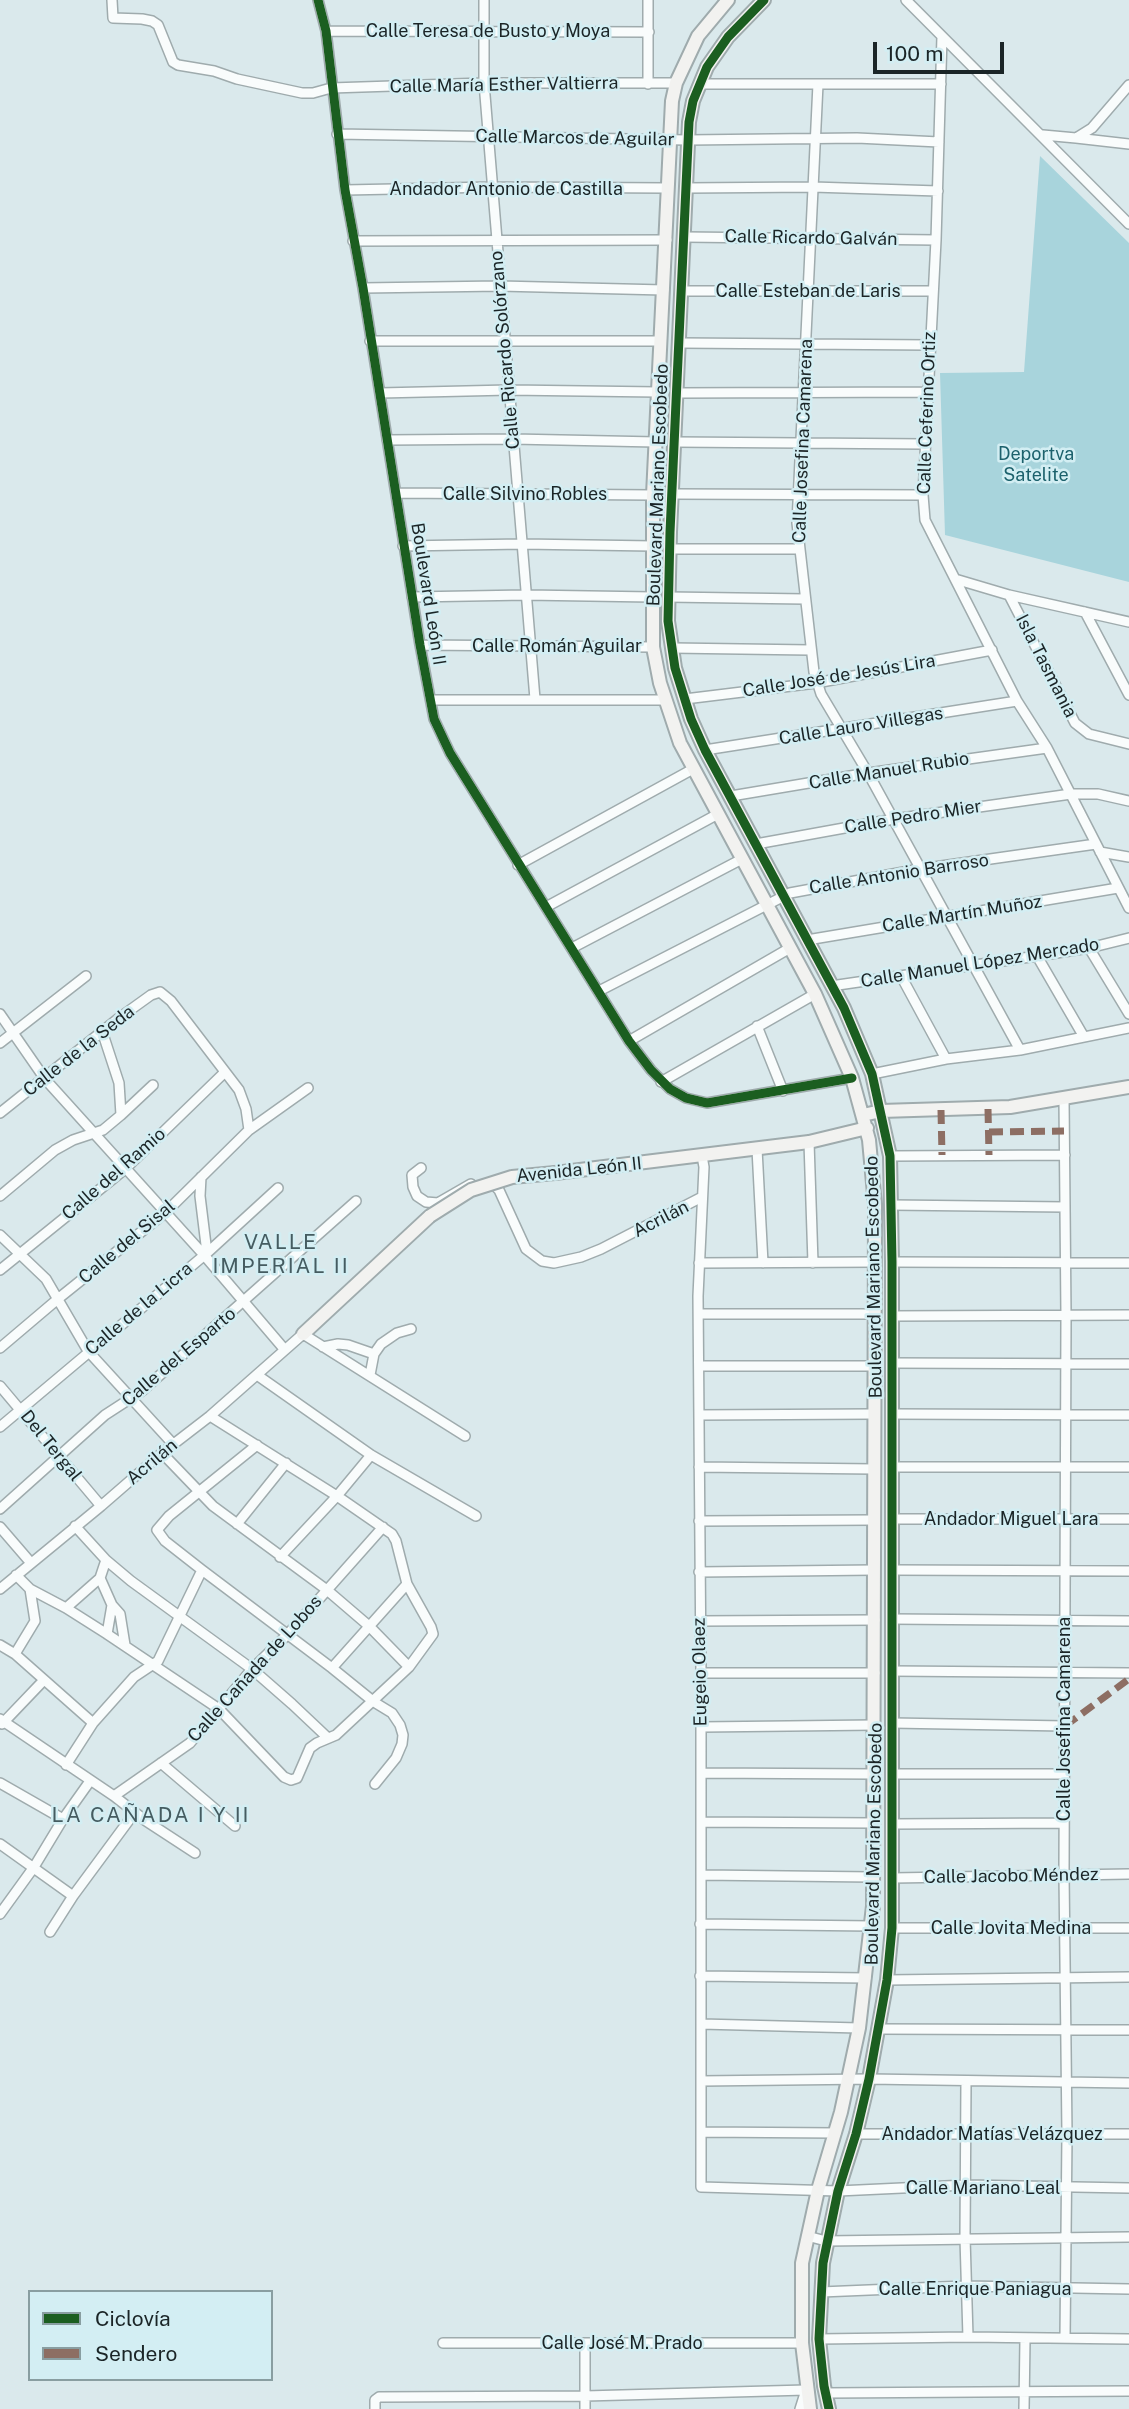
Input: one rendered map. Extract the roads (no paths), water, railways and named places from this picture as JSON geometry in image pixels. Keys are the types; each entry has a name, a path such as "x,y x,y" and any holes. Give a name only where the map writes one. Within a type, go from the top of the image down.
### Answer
{"street":[{"name":"Calle María Esther Valtierra","path":"112,0 113,18 142,19 158,25 173,62 178,65 302,93 331,88 484,83 676,83"},
{"name":"Boulevard León II","path":"318,0 326,31 331,88 353,241 434,719 450,753 518,865 629,1041 661,1082 686,1098 707,1103 783,1091"},
{"name":"Calle Ricardo Solórzano","path":"484,0 484,83 494,187 503,339 535,699"},
{"path":"648,0 648,84"},
{"name":"Boulevard Mariano Escobedo","path":"728,0 698,36 676,83 672,101 653,495 653,647 665,700 680,743 815,994 852,1078 865,1121 874,1174 875,1725 872,1927 859,2028 835,2133 807,2236 801,2281 802,2343 810,2409"},
{"name":"Boulevard Mariano Escobedo","path":"764,0 728,37 707,67 693,101 688,139 668,597 672,648 685,699 705,750 844,1009 872,1074 890,1156 892,1928 887,1980 869,2080 826,2241 819,2339 829,2409"},
{"path":"906,0 1129,224"},
{"name":"Calle Teresa de Busto y Moya","path":"326,31 649,32"},
{"name":"Calle Ceferino Ortiz","path":"942,36 936,240 923,495 928,527 1017,701 1047,748 1129,908"},
{"path":"699,84 941,84"},
{"name":"Calle Josefina Camarena","path":"818,84 798,494 800,549 810,650 817,683 1020,1050"},
{"path":"1076,138 1092,128 1129,85"},
{"name":"Calle Marcos de Aguilar","path":"337,134 669,139 816,138 939,142"},
{"path":"1043,135 1129,144"},
{"path":"687,188 813,187 938,191"},
{"name":"Andador Antonio de Castilla","path":"345,190 668,188"},
{"name":"Calle Ricardo Galván","path":"685,237 936,240"},
{"path":"353,241 667,240"},
{"path":"363,288 500,286 664,290"},
{"name":"Calle Esteban de Laris","path":"682,290 933,291"},
{"path":"370,341 660,341"},
{"path":"680,343 929,345"},
{"path":"380,393 509,390 657,392"},
{"path":"677,393 928,392"},
{"path":"387,440 656,442"},
{"path":"674,442 925,444"},
{"name":"Calle Silvino Robles","path":"397,493 653,495"},
{"path":"672,494 923,495"},
{"path":"653,533 670,532"},
{"path":"403,546 653,546"},
{"path":"670,549 800,549"},
{"path":"955,579 1009,595 1129,622"},
{"name":"Isla Tasmania","path":"1009,595 1075,723 1089,734 1129,744"},
{"path":"412,597 652,597"},
{"path":"668,597 805,599"},
{"path":"1085,612 1129,695"},
{"name":"Calle Román Aguilar","path":"420,645 653,647"},
{"path":"672,648 810,650"},
{"name":"Calle José de Jesús Lira","path":"685,699 817,683 992,650"},
{"path":"431,700 665,700"},
{"name":"Calle Lauro Villegas","path":"705,750 1017,701"},
{"name":"Calle Manuel Rubio","path":"731,796 868,773 1047,748"},
{"path":"518,865 693,769"},
{"name":"Calle Pedro Mier","path":"756,844 894,819 1071,794 1098,794 1129,801"},
{"path":"546,906 718,814"},
{"name":"Calle Antonio Barroso","path":"599,991 796,891 920,869 1098,848 1129,857"},
{"path":"572,948 742,859"},
{"name":"Calle Martín Muñoz","path":"807,940 1118,888"},
{"name":"Calle Manuel López Mercado","path":"831,986 1089,948 1129,937"},
{"path":"629,1041 790,948"},
{"path":"1089,948 1129,1014"},
{"path":"1037,956 1084,1037"},
{"path":"901,975 946,1059"},
{"path":"0,1043 86,976"},
{"name":"Calle de la Seda","path":"0,1113 102,1031 151,995 160,992 167,996 224,1073"},
{"path":"661,1082 815,994"},
{"path":"0,1014 45,1079 205,1254 285,1350"},
{"path":"757,1026 783,1091 852,1078"},
{"path":"872,1074 946,1059 1020,1050 1129,1028"},
{"path":"102,1031 119,1083 121,1115"},
{"path":"224,1073 239,1090 249,1130"},
{"name":"Calle del Ramio","path":"0,1270 125,1169 224,1073"},
{"path":"0,1196 63,1145 96,1134 111,1125 153,1085"},
{"name":"Avenida León II","path":"303,1334 430,1216 471,1190 512,1177 809,1142 865,1121 881,1111 988,1110 1063,1100 1129,1087"},
{"name":"Calle del Sisal","path":"0,1348 166,1213 249,1130 308,1088"},
{"name":"Calle Josefina Camarena","path":"1063,1100 1066,1263 1065,2338"},
{"path":"809,1142 813,1263"},
{"path":"757,1149 763,1262"},
{"path":"890,1156 1065,1155"},
{"name":"Eugeio Olaez","path":"702,1156 699,1263 701,2187 818,2190"},
{"name":"Acrilán","path":"421,1168 412,1175 413,1187 417,1196 426,1202 438,1203 478,1181 489,1181 499,1190 526,1249 542,1261 554,1263 601,1249 702,1197"},
{"path":"201,1177 205,1254"},
{"name":"Calle de la Licra","path":"0,1427 205,1254 278,1188"},
{"name":"Calle del Esparto","path":"0,1509 105,1415 133,1398 244,1303 356,1201"},
{"path":"891,1205 1065,1208"},
{"path":"192,1242 203,1220"},
{"path":"0,1235 46,1279 89,1351 173,1444"},
{"path":"699,1263 875,1262"},
{"path":"892,1262 1129,1263"},
{"path":"699,1314 874,1314"},
{"path":"891,1316 1129,1315"},
{"path":"370,1375 374,1354 389,1337 411,1329"},
{"path":"303,1334 465,1436"},
{"name":"Acrilán","path":"0,1588 210,1416 303,1334"},
{"path":"323,1346 348,1345 374,1354"},
{"path":"892,1363 1129,1364"},
{"path":"700,1366 874,1366"},
{"path":"257,1375 371,1455 476,1516"},
{"name":"Del Tergal","path":"0,1385 101,1506"},
{"path":"699,1415 873,1414"},
{"path":"892,1414 1129,1415"},
{"path":"16,1574 30,1589 66,1608 155,1664 219,1709 288,1779 297,1778 310,1748 336,1735 374,1702 421,1654 433,1634 407,1584 396,1541 383,1527 210,1416"},
{"path":"873,1428 892,1429"},
{"path":"257,1445 169,1516 158,1530 165,1541 202,1570 392,1713 403,1735 399,1753 375,1784"},
{"path":"162,1453 199,1492 280,1557 327,1590 369,1626 409,1667"},
{"path":"280,1557 371,1455"},
{"path":"237,1524 286,1463"},
{"path":"892,1466 1129,1466"},
{"path":"699,1467 874,1469"},
{"name":"Andador Miguel Lara","path":"892,1519 1129,1519"},
{"path":"699,1521 874,1520"},
{"path":"75,1526 106,1560 180,1619 252,1669 328,1738"},
{"path":"0,1527 31,1563"},
{"name":"Calle Cañada de Lobos","path":"114,1796 190,1743 252,1669 288,1634 383,1527"},
{"path":"66,1608 100,1578 106,1560"},
{"path":"66,1765 93,1723 134,1677 155,1664 180,1619 202,1570"},
{"path":"699,1572 874,1570"},
{"path":"892,1570 1129,1571"},
{"path":"100,1578 112,1605 120,1614 125,1646"},
{"path":"332,1668 407,1584"},
{"path":"15,1654 35,1621 30,1589"},
{"path":"107,1634 112,1605"},
{"path":"892,1619 1129,1621"},
{"path":"699,1621 875,1620"},
{"path":"0,1645 15,1654 93,1723"},
{"path":"892,1671 1129,1673"},
{"path":"701,1673 875,1673"},
{"path":"44,1680 2,1722 195,1853"},
{"path":"892,1723 1065,1726"},
{"path":"702,1727 875,1725"},
{"path":"161,1763 235,1826"},
{"path":"701,1773 874,1774"},
{"path":"892,1774 1065,1774"},
{"path":"0,1914 90,1781"},
{"path":"0,1783 63,1819"},
{"path":"50,1932 135,1812"},
{"path":"702,1822 874,1823"},
{"path":"892,1824 1064,1823"},
{"path":"0,1844 73,1896"},
{"name":"Calle Jacobo Méndez","path":"893,1878 1129,1874"},
{"path":"701,1875 873,1877"},
{"path":"700,1924 872,1927"},
{"name":"Calle Jovita Medina","path":"892,1928 1129,1928"},
{"path":"700,1976 866,1978"},
{"path":"887,1980 1129,1977"},
{"path":"701,2024 859,2028"},
{"path":"878,2029 1129,2030"},
{"path":"701,2081 1129,2082"},
{"path":"966,2081 965,2286 968,2337"},
{"path":"701,2132 835,2133"},
{"name":"Andador Matías Velázquez","path":"856,2134 1129,2134"},
{"name":"Calle Mariano Leal","path":"818,2190 966,2185 1129,2188"},
{"path":"807,2236 826,2241 1129,2237"},
{"name":"Calle Enrique Paniagua","path":"821,2291 965,2286 1129,2289"},
{"path":"819,2339 1129,2339"},
{"path":"1024,2409 1025,2339"},
{"name":"Calle José M. Prado","path":"443,2343 802,2343"},
{"path":"585,2343 585,2409"},
{"path":"375,2409 375,2400 379,2397 585,2396 806,2390 800,2409"},
{"path":"826,2393 1129,2391"}],"district":[{"name":"VALLE IMPERIAL II","path":"281,1255"},
{"name":"LA CAÑADA I Y II","path":"151,1816"}],"park label":[{"name":"Deportva Satelite","path":"1036,464"}]}
